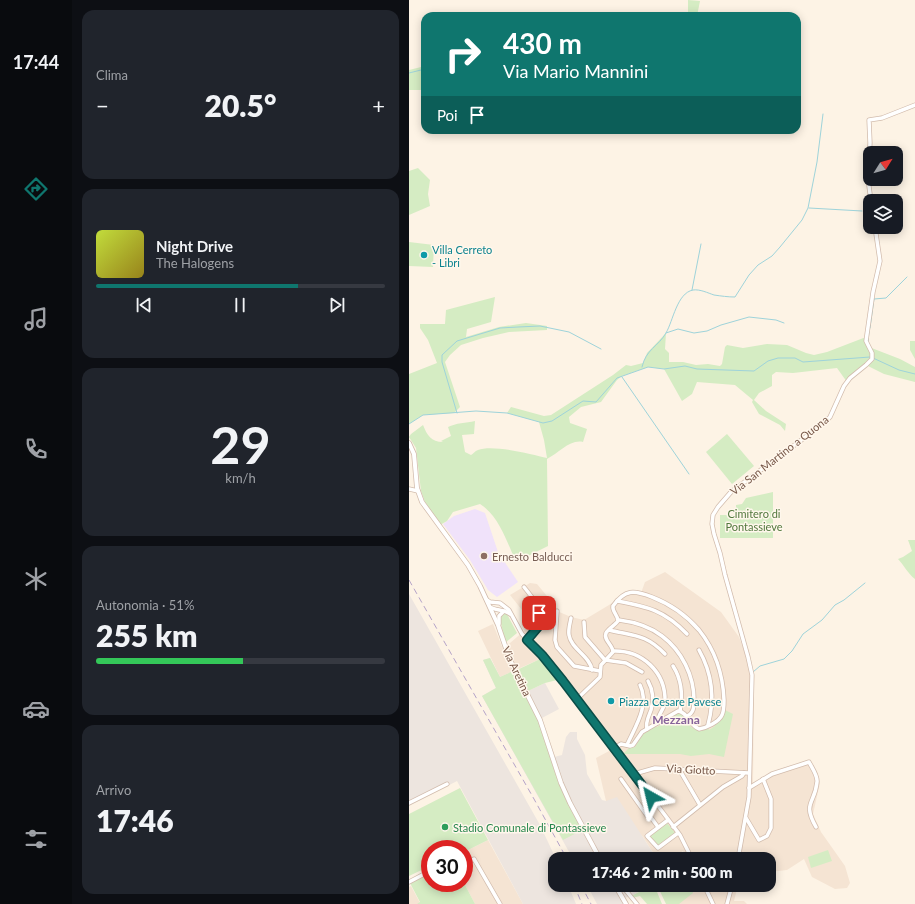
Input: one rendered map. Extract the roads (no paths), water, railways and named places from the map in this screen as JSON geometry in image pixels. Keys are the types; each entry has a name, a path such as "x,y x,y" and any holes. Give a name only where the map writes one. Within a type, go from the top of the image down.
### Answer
{"street":[{"path":"870,194 868,179 870,143 869,120 882,118 915,105"},
{"name":"Via San Martino a Quona","path":"740,852 749,788 746,774 752,675 714,534 712,524 713,516 718,507 731,492 823,424 830,416 844,386 850,378 872,359 872,353 866,341 873,292 880,261 876,234"},
{"name":"Via Aretina","path":"409,443 415,456 418,491 424,506 470,568 487,600 499,627 508,657 540,720 561,783 596,852"},
{"path":"409,489 418,491"},
{"path":"524,587 536,602 539,611 538,627 527,640"},
{"path":"680,711 687,716 692,725 698,729 702,729 717,721 722,716 722,680 711,649 703,635 684,615 671,606 646,595 631,591 626,593 613,605 612,609 619,620 635,623 651,629 665,638 681,657 689,672 693,690 693,709 687,716"},
{"path":"487,600 500,603 509,610 518,628 577,699 634,774 678,833 688,852"},
{"path":"618,600 655,610 672,620 687,634"},
{"path":"491,602 490,608 504,611 511,615"},
{"path":"499,627 499,616 504,611"},
{"path":"557,611 556,646 573,665 600,671"},
{"path":"571,618 569,632 570,639 573,645 591,665 592,670"},
{"path":"613,651 612,647 605,638 609,630 619,620"},
{"path":"584,622 585,637 605,660 627,663 642,672"},
{"path":"609,630 630,633 643,638 655,645 665,654"},
{"path":"699,650 707,668 711,686 712,702 708,725"},
{"path":"577,699 599,677 601,674 600,665 613,651 625,651 635,654 646,661 655,670 662,683 665,696 664,706 658,718 658,722"},
{"path":"673,666 679,677 681,688 682,697 680,711"},
{"path":"647,729 646,723 652,708 653,699 652,689 648,681"},
{"path":"627,745 643,706 643,696 640,685"},
{"path":"614,748 621,744 631,746 634,745 640,734 658,722 680,711"},
{"path":"749,788 772,774 809,762 817,777 817,782 809,807 811,818 816,827"},
{"name":"Via Giotto","path":"634,774 655,768 746,774"},
{"path":"679,769 700,806"},
{"path":"673,827 723,787 746,774"},
{"path":"621,779 658,827"},
{"path":"746,818 759,840 769,833 771,828 771,799 763,779"},
{"path":"409,803 447,784"},
{"path":"668,820 647,836 658,848 678,833"},
{"path":"473,860 501,904"},
{"path":"409,882 421,876"},
{"path":"619,892 626,904"},
{"path":"627,892 637,904"},
{"path":"707,892 713,904"},
{"path":"727,904 730,892"}],"waterway":[{"path":"409,73 421,70"},
{"path":"642,367 646,356 663,338 669,328 676,308 683,296 688,292 696,290 714,295 735,297 749,275 758,265 772,256 802,220 808,208 817,162 823,114"},
{"path":"809,208 862,211"},
{"path":"692,290 701,244"},
{"path":"870,328 874,299 886,298 907,277"},
{"path":"666,333 678,329 694,333 707,331 721,325 749,317 776,320 784,323"},
{"path":"457,413 442,362 442,355 457,341 500,328 540,326 569,332 601,349"},
{"path":"868,342 869,331"},
{"path":"409,424 423,415 476,411 507,413 543,423 552,421 583,401 596,402 617,378 648,367 664,369 685,366 697,369 754,371 768,361 778,358 795,358 803,362 870,357"},
{"path":"873,358 899,370 915,374"},
{"path":"622,377 689,474"},
{"path":"753,672 760,666 784,659 792,651 803,634 822,620 835,605 844,600 865,583"}],"railway":[{"path":"409,580 563,852"},
{"path":"577,892 582,904"},
{"path":"585,892 591,904"}],"place":[{"name":"Villa Cerreto - Libri","path":"424,255"},
{"name":"Ernesto Balducci","path":"484,556"},
{"name":"Piazza Cesare Pavese","path":"611,701"},
{"name":"Stadio Comunale di Pontassieve","path":"445,827"}],"district":[{"name":"Mezzana","path":"676,719"}],"park label":[{"name":"Cimitero di Pontassieve","path":"754,519"}]}
